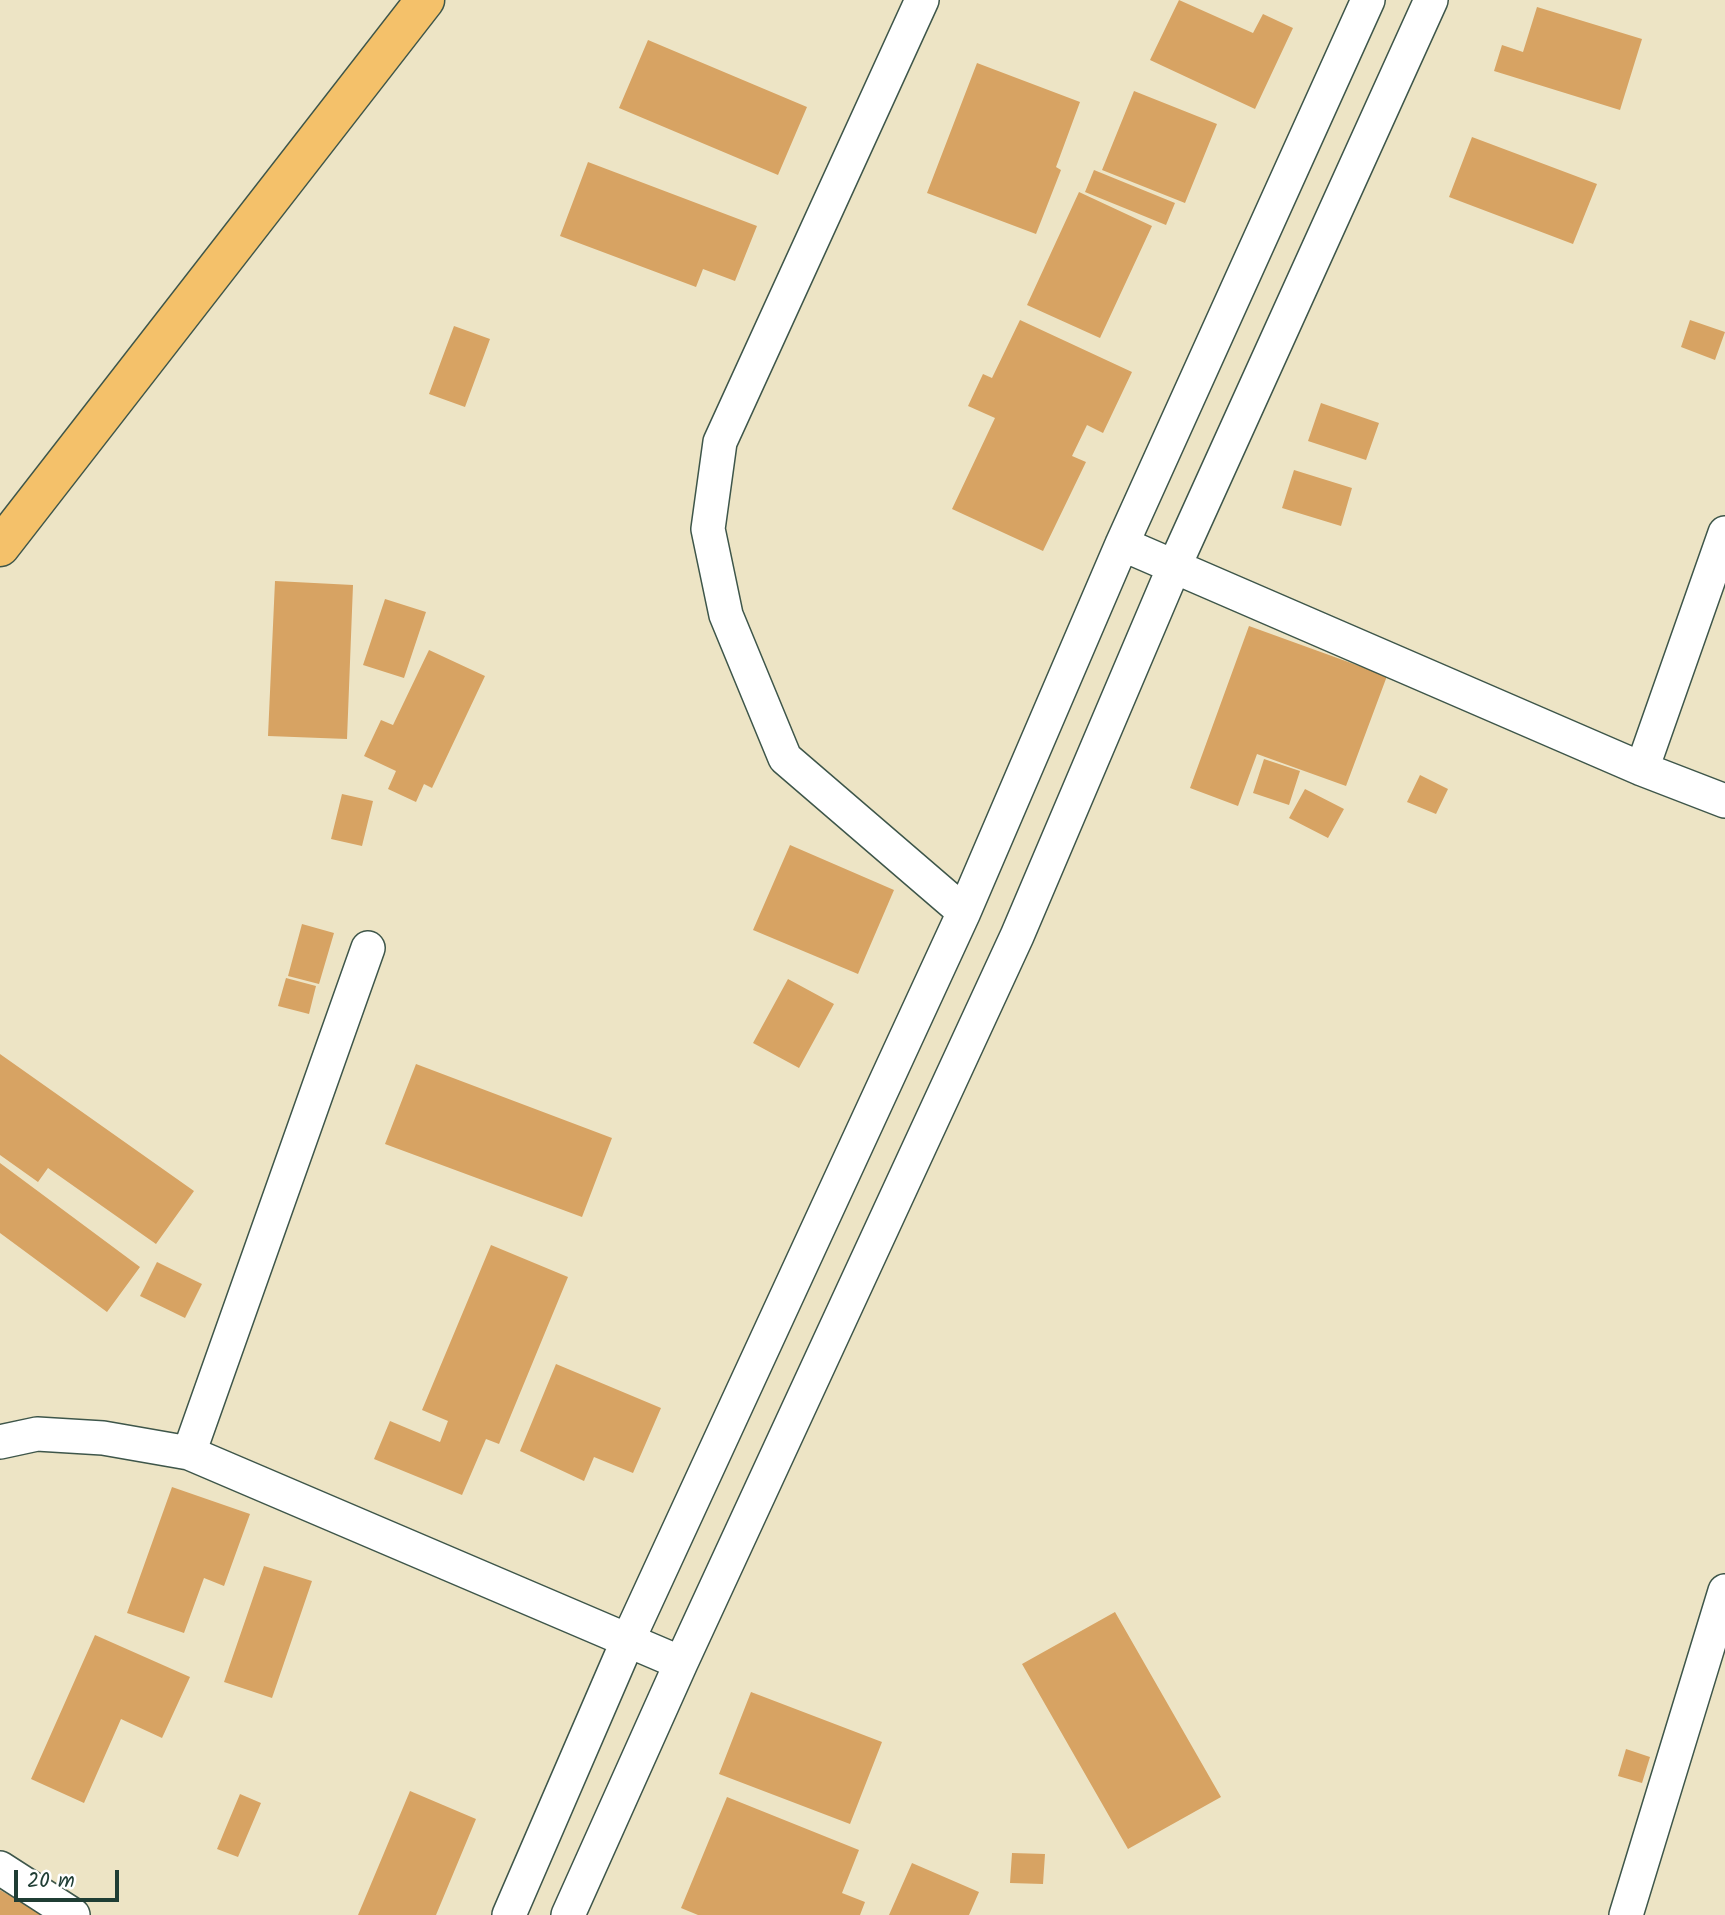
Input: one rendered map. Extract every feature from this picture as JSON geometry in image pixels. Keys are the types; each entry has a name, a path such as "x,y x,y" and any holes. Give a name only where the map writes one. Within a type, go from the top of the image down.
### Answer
{"main road":[{"path":"0,547 425,0"}],"street":[{"path":"922,0 720,442 708,528 726,615 785,758 964,912"},
{"path":"509,1915 628,1640 964,912 1122,544 1368,0"},
{"path":"569,1915 681,1663 1017,936 1174,567 1431,0"},
{"path":"1642,769 1725,533"},
{"path":"1122,544 1642,769 1725,802"},
{"path":"188,1453 368,948"},
{"path":"0,1442 37,1434 103,1437 188,1453 681,1663"},
{"path":"1626,1915 1725,1591"},
{"path":"0,1868 74,1915"}],"building":[{"path":"1179,0 1253,33 1263,14 1293,28 1255,109 1150,60"},
{"path":"1537,7 1642,39 1620,110 1494,71 1502,45 1523,52"},
{"path":"648,40 807,107 778,175 619,108"},
{"path":"977,63 1080,102 1056,167 1061,170 1036,234 927,193"},
{"path":"1134,91 1217,124 1185,203 1102,170"},
{"path":"1472,137 1597,184 1573,244 1449,197"},
{"path":"588,162 757,226 735,281 703,269 696,287 560,236"},
{"path":"1094,170 1175,203 1166,225 1085,192"},
{"path":"1079,192 1152,226 1100,338 1027,305"},
{"path":"1020,320 1132,372 1103,433 1087,425 1072,456 1086,462 1043,551 952,509 995,418 968,406 983,374 992,378"},
{"path":"1690,320 1725,332 1715,360 1681,347"},
{"path":"454,326 490,339 465,407 429,394"},
{"path":"1321,403 1379,423 1366,460 1308,441"},
{"path":"1294,470 1352,488 1341,526 1282,508"},
{"path":"275,581 353,585 347,739 268,736"},
{"path":"385,599 426,612 404,678 363,665"},
{"path":"1249,626 1387,676 1346,786 1257,754 1238,806 1190,788"},
{"path":"429,650 485,676 432,788 424,784 416,802 388,789 396,771 364,756 381,720 393,725"},
{"path":"1264,759 1300,771 1289,805 1253,793"},
{"path":"1420,775 1448,789 1436,814 1407,802"},
{"path":"1305,789 1344,809 1328,838 1289,818"},
{"path":"342,794 373,801 362,846 331,839"},
{"path":"790,845 894,890 858,974 753,930"},
{"path":"302,924 334,933 319,984 288,976"},
{"path":"286,978 316,986 309,1014 278,1006"},
{"path":"788,979 834,1004 799,1068 753,1043"},
{"path":"0,1054 194,1191 156,1244 48,1168 38,1182 0,1155"},
{"path":"416,1064 612,1138 582,1217 385,1144"},
{"path":"0,1163 140,1267 107,1312 0,1233"},
{"path":"491,1245 568,1277 499,1444 486,1439 462,1495 374,1459 390,1421 440,1442 448,1421 422,1410"},
{"path":"157,1262 202,1284 185,1318 140,1296"},
{"path":"556,1364 661,1408 633,1473 594,1457 584,1481 520,1451"},
{"path":"172,1487 250,1514 224,1586 204,1578 184,1633 127,1613"},
{"path":"264,1566 312,1581 272,1698 224,1682"},
{"path":"1115,1612 1221,1797 1128,1849 1022,1664"},
{"path":"95,1635 190,1677 162,1738 121,1719 84,1803 31,1779"},
{"path":"751,1692 882,1742 850,1824 719,1774"},
{"path":"1626,1749 1650,1757 1642,1783 1618,1776"},
{"path":"410,1791 476,1819 436,1915 358,1915"},
{"path":"240,1794 261,1803 238,1857 217,1849"},
{"path":"727,1797 859,1850 842,1893 865,1902 860,1915 698,1915 681,1908"},
{"path":"1012,1853 1045,1854 1043,1884 1010,1883"},
{"path":"912,1863 979,1892 969,1915 889,1915"},
{"path":"0,1890 44,1915 0,1915"}]}
